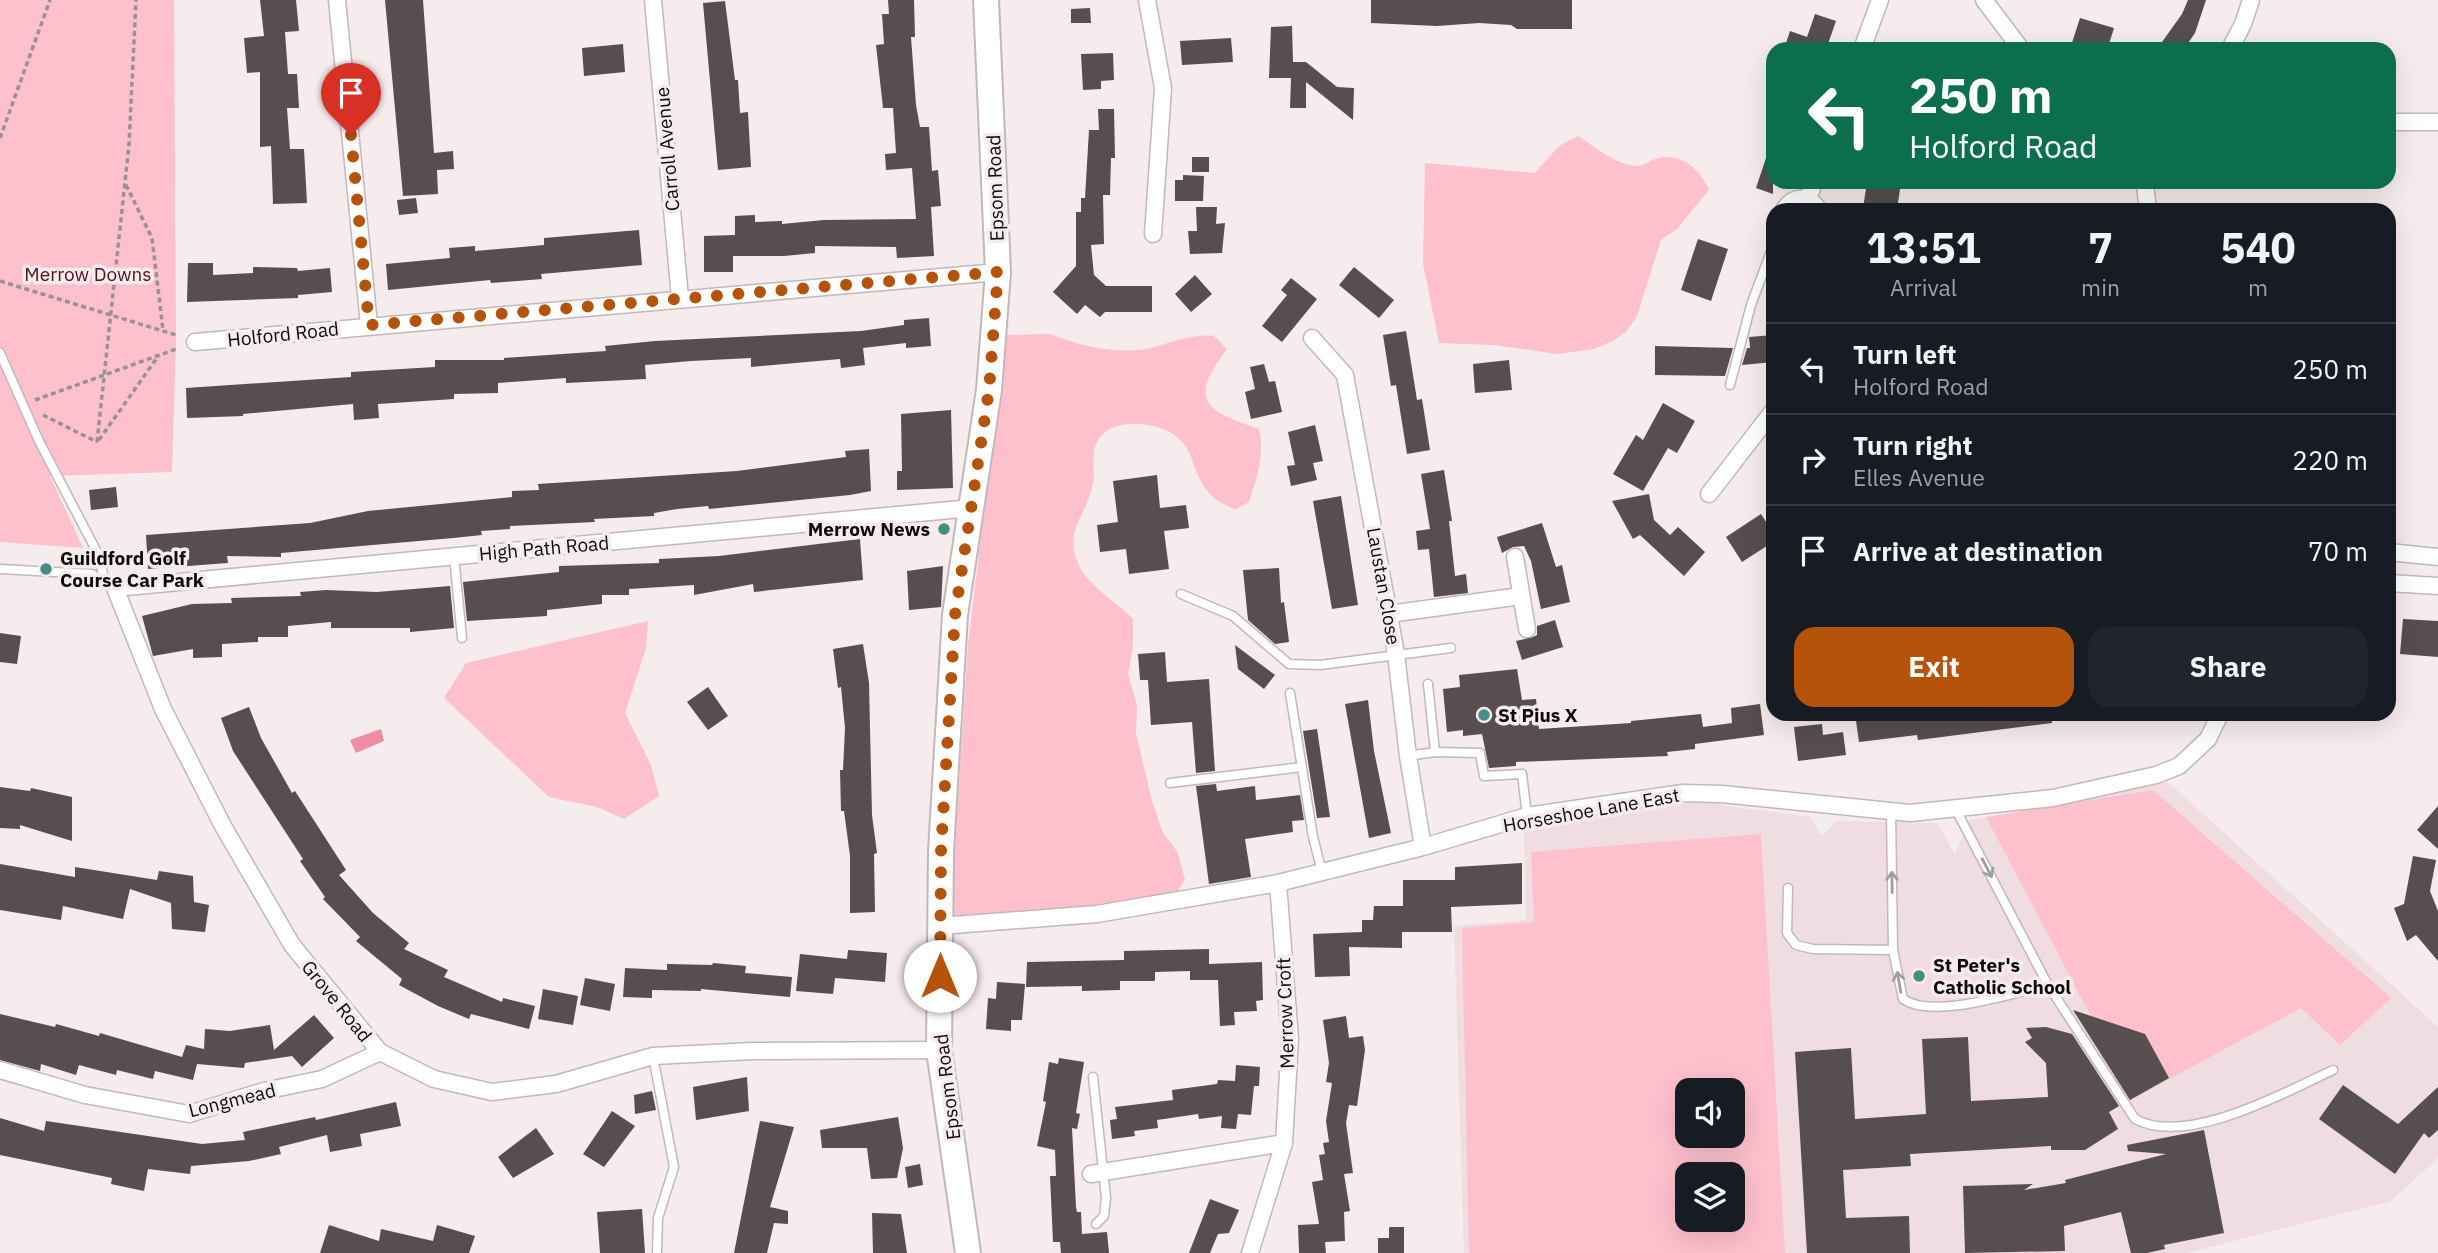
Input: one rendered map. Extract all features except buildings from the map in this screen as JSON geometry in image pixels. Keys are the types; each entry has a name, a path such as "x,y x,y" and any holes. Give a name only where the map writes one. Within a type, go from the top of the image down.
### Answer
{"main road":[{"name":"Epsom Road","path":"968,1253 939,1050 941,851 955,615 989,390 998,272 986,0"}],"street":[{"path":"337,0 369,325"},
{"name":"Carroll Avenue","path":"653,0 680,298"},
{"path":"1147,0 1163,88 1153,234"},
{"path":"1865,42 1880,0"},
{"path":"1984,0 2016,42"},
{"path":"2234,42 2244,24 2251,0"},
{"path":"2396,122 2438,122"},
{"name":"Holford Road","path":"195,342 998,272"},
{"name":"Laustan Close","path":"1312,338 1345,375 1396,654 1408,756 1423,847"},
{"path":"1709,494 1766,420"},
{"name":"High Path Road","path":"110,585 972,508"},
{"path":"2396,553 2438,557"},
{"path":"1515,557 1527,629"},
{"path":"2396,583 2438,586"},
{"name":"Grove Road","path":"110,585 163,709 223,825 292,945 380,1052 435,1079 492,1092 556,1084 653,1056 753,1051 939,1050"},
{"path":"1389,614 1521,596"},
{"name":"Horseshoe Lane East","path":"940,926 1097,914 1278,883 1423,847 1527,816 1682,793 1722,794 1910,813 2053,798 2155,775 2179,766 2208,739 2217,721"},
{"name":"Merrow Croft","path":"1250,1253 1284,1143 1290,1039 1278,883"},
{"name":"Longmead","path":"0,1070 85,1095 188,1114 264,1091 322,1079 380,1052"},
{"path":"1098,1173 1284,1143"}],"lane":[{"path":"1730,385 1751,305 1766,265"},
{"path":"0,353 23,405 98,554 110,585"},
{"path":"454,556 462,638"},
{"path":"0,569 92,574 110,585"},
{"path":"1181,594 1233,616 1289,664 1320,665 1451,648"},
{"path":"1428,684 1435,752"},
{"path":"1290,693 1322,872"},
{"path":"1408,756 1435,752 1480,753 1484,776 1522,774 1527,816"},
{"path":"1170,783 1302,767"},
{"path":"1955,808 2048,985 2135,1119 2148,1126 2176,1128 2238,1111 2333,1070"},
{"path":"1891,811 1894,950 1903,999 1916,1007 1959,1005 2048,985"},
{"path":"1788,888 1787,933 1796,945 1813,949 1894,950"},
{"path":"653,1056 674,1167 658,1218 657,1253"},
{"path":"1093,1077 1098,1173 1104,1216 1096,1224"}],"path":[{"path":"0,138 50,0"},
{"path":"97,442 107,374 125,183 136,0"},
{"path":"125,183 152,238 163,330"},
{"path":"0,281 195,342"},
{"path":"23,405 195,342"},
{"path":"97,442 159,355"},
{"path":"23,405 97,442"}],"shaded area":[{"path":"381,729 384,741 356,753 350,740"},
{"name":"St Peter's Catholic School","path":"2168,782 2438,1027 2438,1158 2391,1201 2187,1253 1464,1253 1454,926 1526,920 1524,829 1639,807 1719,801 1720,805 1810,817 1821,836 1837,821 1938,823 1955,855 1969,820 2091,799"}],"green space":[{"name":"Merrow Downs","path":"0,0 174,0 176,341 172,472 50,476 83,548 0,542"},
{"path":"1578,136 1606,155 1630,165 1640,166 1667,157 1683,161 1696,170 1709,190 1677,229 1661,240 1637,316 1627,331 1613,341 1593,349 1558,354 1494,345 1439,343 1423,264 1425,163 1535,173 1559,146"},
{"path":"1050,334 1109,350 1146,349 1197,336 1214,336 1227,349 1208,381 1208,402 1226,416 1259,429 1259,466 1249,502 1235,510 1209,493 1200,480 1186,446 1172,433 1140,424 1111,428 1103,434 1094,451 1093,484 1074,533 1074,552 1082,572 1133,619 1133,645 1128,674 1137,705 1136,733 1152,801 1163,833 1177,851 1185,879 1173,901 950,926 968,645 1005,335"},
{"path":"648,621 646,648 625,713 651,765 659,796 624,819 597,807 549,797 444,698 466,663"},
{"path":"2153,790 2391,998 2340,1045 2301,1008 2134,1098 1986,817"},
{"path":"1761,834 1785,1253 1469,1253 1462,928 1534,922 1531,852"}],"place":[{"name":"Merrow News","path":"944,529"},
{"name":"Guildford Golf Course Car Park","path":"46,569"},
{"name":"St Pius X","path":"1484,715"},
{"name":"St Peter's Catholic School","path":"1919,976"}],"route":[{"path":"351,135 369,325 998,272 989,390 955,615 941,851 940,976"}]}
